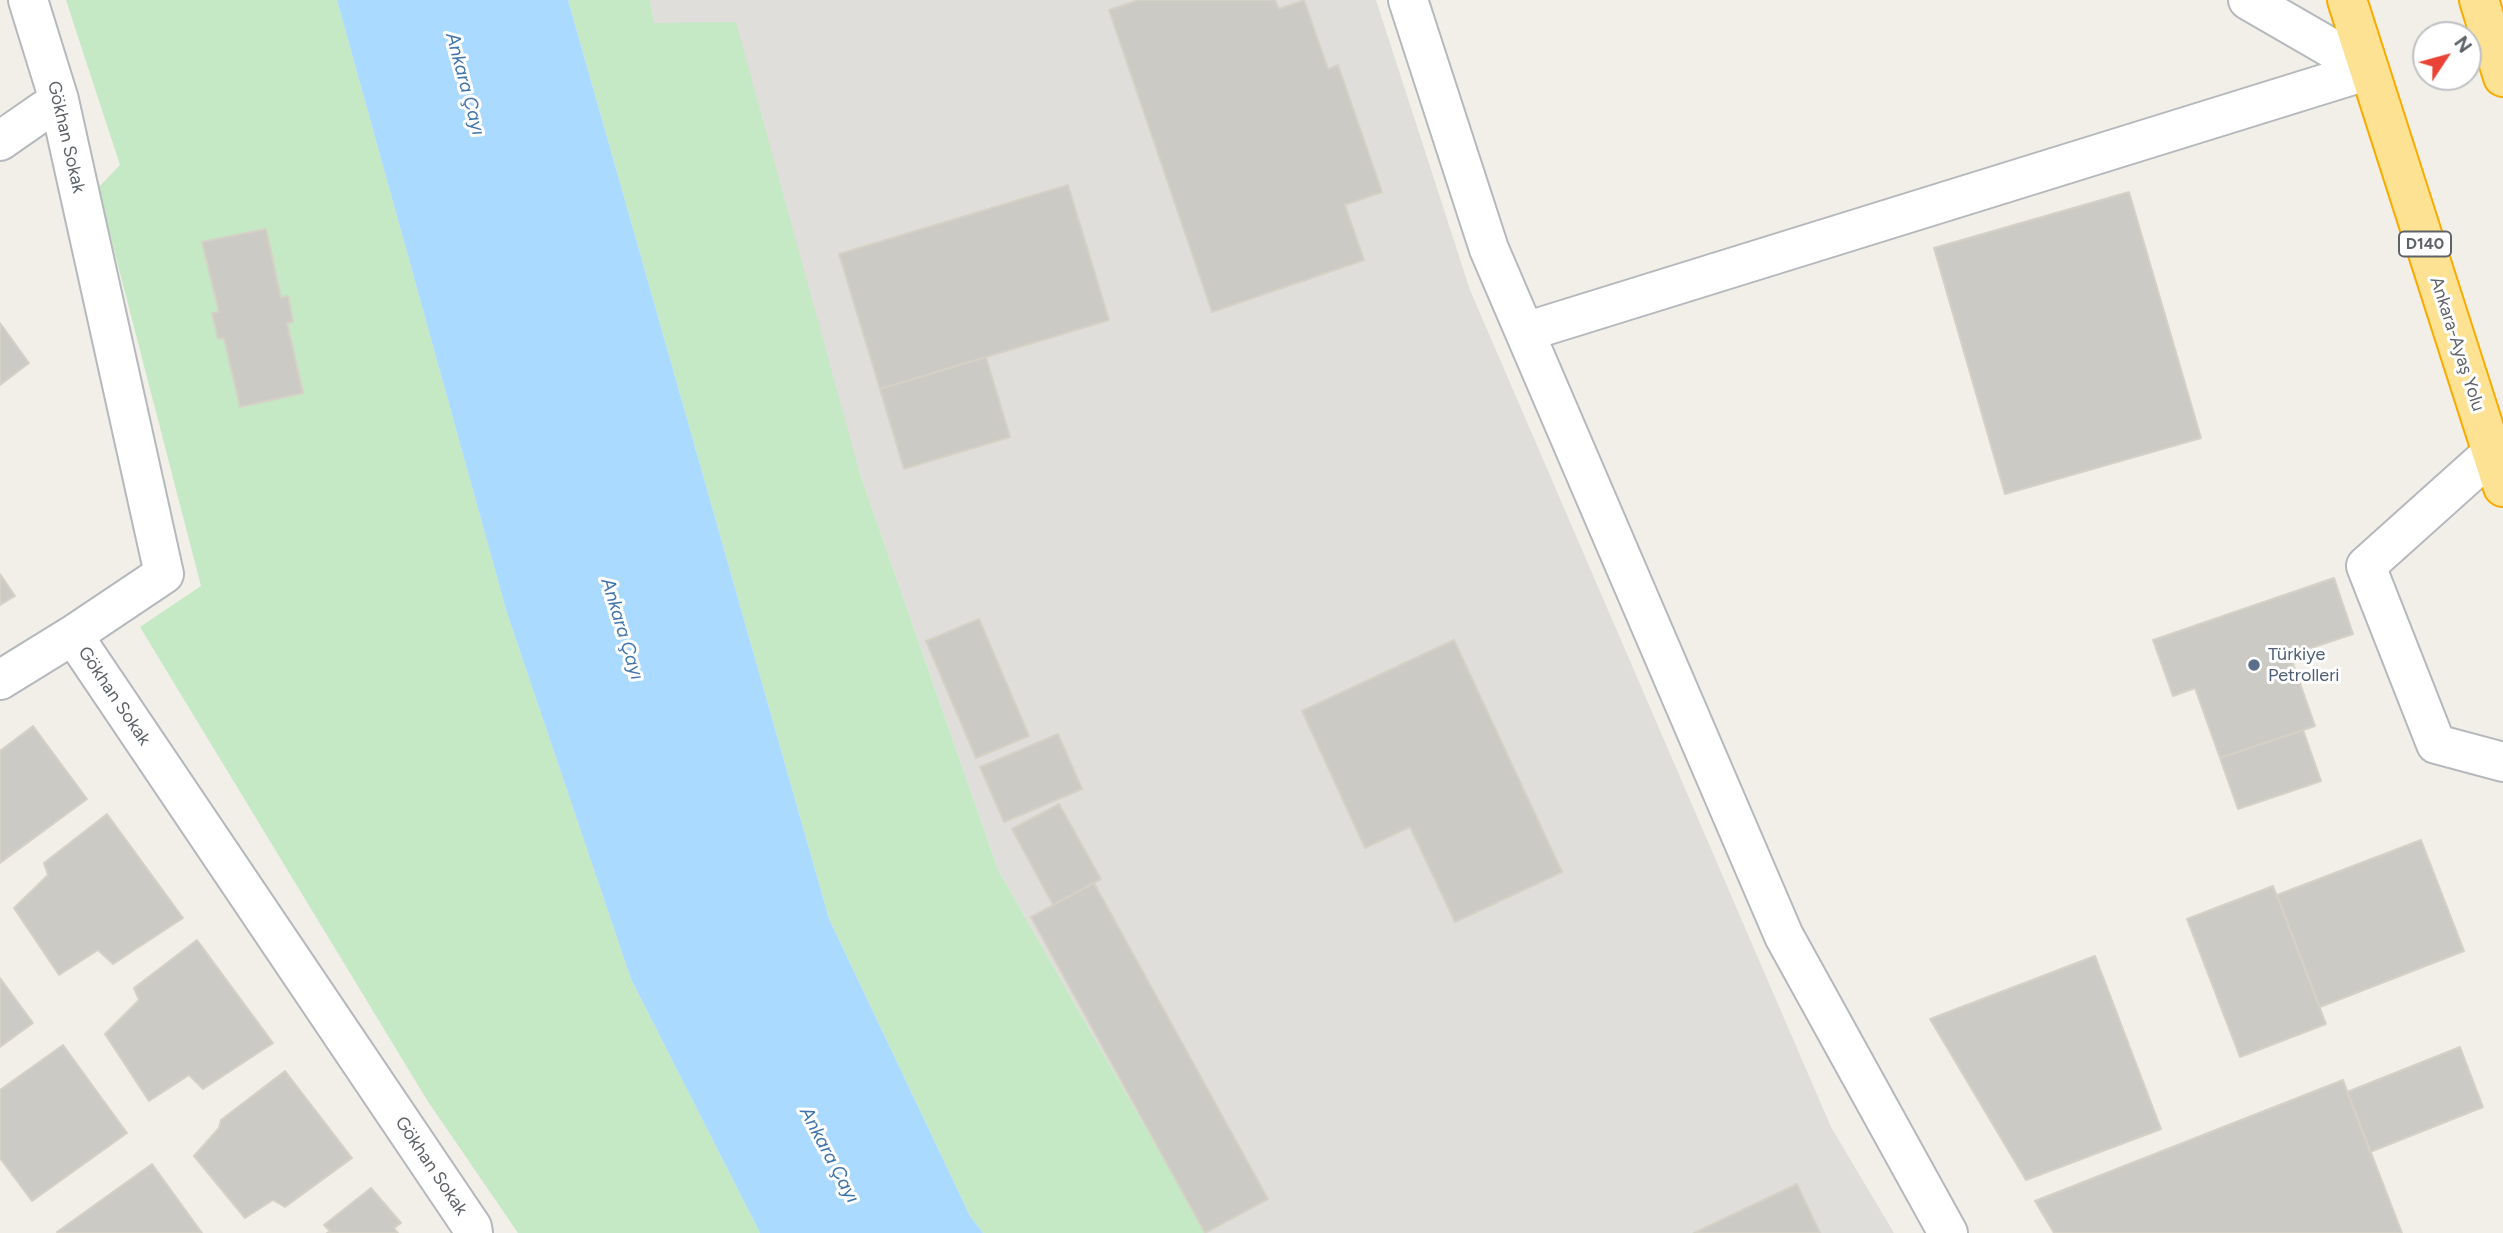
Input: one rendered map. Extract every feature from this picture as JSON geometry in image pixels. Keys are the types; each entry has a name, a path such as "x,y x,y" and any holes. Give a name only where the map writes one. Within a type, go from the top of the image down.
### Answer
{"highway":[{"name":"Ankara-Ayaş Yolu","path":"2347,0 2498,470"},
{"path":"2486,11 2503,77"}],"street":[{"name":"Gökhan Sokak","path":"28,0 59,100 164,574 73,635 472,1227 473,1233"},
{"path":"1408,0 1489,249 1784,936 1948,1233"},
{"path":"2248,0 2369,70"},
{"path":"1525,332 2369,70"},
{"path":"0,141 59,100"},
{"path":"2498,470 2366,566 2436,744 2503,762"},
{"path":"0,680 73,635"}],"shaded area":[{"path":"650,0 1376,0 1470,290 1831,1127 1894,1233 1206,1233 998,870 859,471 654,23"}],"green space":[{"path":"66,0 337,0 507,613 631,979 760,1233 518,1233 427,1100 140,627 201,586 98,188 120,165"},
{"path":"568,0 650,0 654,23 736,22 859,471 998,870 1206,1233 983,1233 970,1216 829,919"}],"water":[{"name":"Ankara Çayı","path":"337,0 568,0 829,919 970,1216 983,1233 760,1233 631,979 507,613"}],"building":[{"path":"1139,0 1275,0 1279,9 1304,0 1328,69 1338,65 1382,192 1345,205 1364,260 1212,312 1109,10"},
{"path":"1068,185 1109,320 880,389 839,254"},
{"path":"2129,192 2201,438 2005,494 1934,248"},
{"path":"266,229 281,298 288,296 293,322 287,323 303,393 240,407 224,338 218,339 212,313 219,312 202,242"},
{"path":"0,323 29,363 0,385"},
{"path":"986,357 1010,437 904,469 880,389"},
{"path":"0,574 15,596 0,605"},
{"path":"2334,578 2353,634 2290,655 2315,726 2220,758 2195,688 2173,696 2153,640"},
{"path":"979,619 1029,736 976,758 926,641"},
{"path":"1454,640 1562,872 1455,922 1410,827 1365,848 1302,711"},
{"path":"33,726 87,799 0,863 0,751"},
{"path":"2303,730 2321,781 2238,809 2220,758"},
{"path":"1058,734 1082,789 1004,822 980,767"},
{"path":"1059,804 1101,879 1053,905 1012,829"},
{"path":"107,814 183,918 113,964 98,950 59,975 14,908 48,875 44,863"},
{"path":"2421,840 2464,951 2320,1007 2277,895"},
{"path":"1094,883 1268,1199 1205,1233 1031,917"},
{"path":"2273,886 2326,1024 2240,1057 2187,919"},
{"path":"197,940 273,1043 203,1089 189,1075 149,1101 105,1034 139,1000 134,988"},
{"path":"2095,956 2161,1129 2026,1180 1930,1019"},
{"path":"0,978 33,1023 0,1047"},
{"path":"63,1045 127,1133 32,1201 0,1158 0,1090"},
{"path":"2460,1047 2483,1107 2370,1152 2347,1092"},
{"path":"285,1071 352,1158 285,1207 273,1200 245,1218 194,1156 219,1128 221,1120"},
{"path":"2343,1080 2402,1233 2054,1233 2035,1201"},
{"path":"152,1164 202,1233 57,1232"},
{"path":"1797,1184 1820,1233 1694,1233"},
{"path":"371,1188 401,1223 394,1228 398,1233 327,1233 330,1231 324,1225"}],"place":[{"name":"Türkiye Petrolleri","path":"2254,665"}]}
